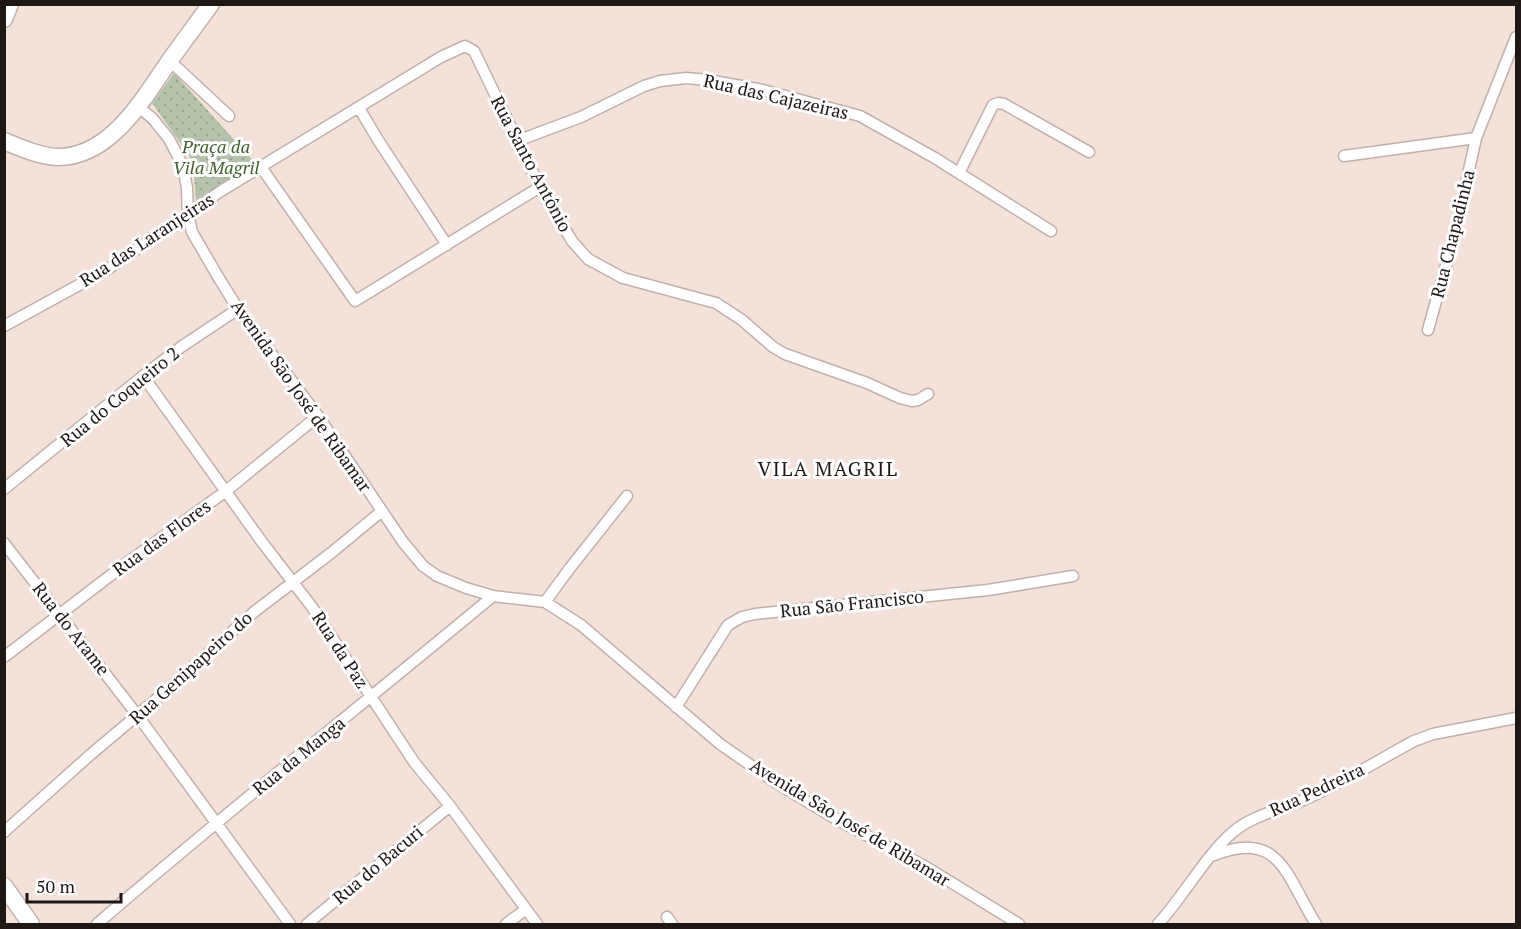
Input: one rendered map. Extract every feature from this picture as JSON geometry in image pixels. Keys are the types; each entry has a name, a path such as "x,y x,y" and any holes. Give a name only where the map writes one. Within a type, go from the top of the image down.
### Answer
{"main road":[{"path":"4,19 10,4"},
{"path":"7,142 35,153 56,157 83,152 100,144 139,107 211,4"},
{"path":"4,886 31,924"}],"street":[{"name":"Rua Chapadinha","path":"1428,330 1456,229 1476,138 1516,37"},
{"name":"Rua das Laranjeiras","path":"4,326 108,269 221,191 441,57 465,46 474,51"},
{"name":"Rua Santo Antônio","path":"474,51 540,187 572,241 588,259 623,278 716,303 742,320 773,347 803,361 867,383 900,398 912,401 928,394"},
{"path":"170,61 230,116"},
{"name":"Rua das Cajazeiras","path":"517,141 581,117 644,86 660,81 686,78 763,90 860,116 888,130 1051,231"},
{"path":"959,173 993,105 998,103 1004,104 1089,152"},
{"name":"Avenida São José de Ribamar","path":"139,107 153,119 169,139 183,166 192,232 238,309 318,416 412,555 423,566 449,582 493,596 545,602 581,625 720,744 775,782 836,819 926,867 1019,924"},
{"path":"359,108 447,245"},
{"path":"1344,156 1476,138"},
{"path":"261,167 355,301 540,187"},
{"name":"Rua do Coqueiro 2","path":"4,489 143,376 238,309"},
{"name":"Rua da Paz","path":"143,376 312,607 414,762 450,806 537,924"},
{"name":"Rua das Flores","path":"4,657 128,562 226,491 318,416"},
{"path":"545,602 627,496"},
{"name":"Rua Genipapeiro do","path":"4,832 254,612 382,511"},
{"name":"Rua do Arame","path":"4,543 138,716"},
{"name":"Rua São Francisco","path":"676,707 728,625 742,617 784,610 988,590 1073,576"},
{"name":"Rua da Manga","path":"97,924 294,758 372,698 493,596"},
{"path":"138,716 290,924"},
{"name":"Rua Pedreira","path":"1158,924 1175,906 1209,857 1234,832 1249,821 1309,797 1414,741 1433,734 1516,718"},
{"name":"Rua do Bacuri","path":"307,924 450,806"},
{"path":"1209,857 1226,850 1250,847 1265,851 1276,858 1293,881 1316,924"},
{"path":"506,924 525,910"}],"green space":[{"name":"Praça da Vila Magril","path":"174,73 256,164 196,201 190,157 152,103"}],"district":[{"name":"VILA MAGRIL","path":"828,469"}]}
